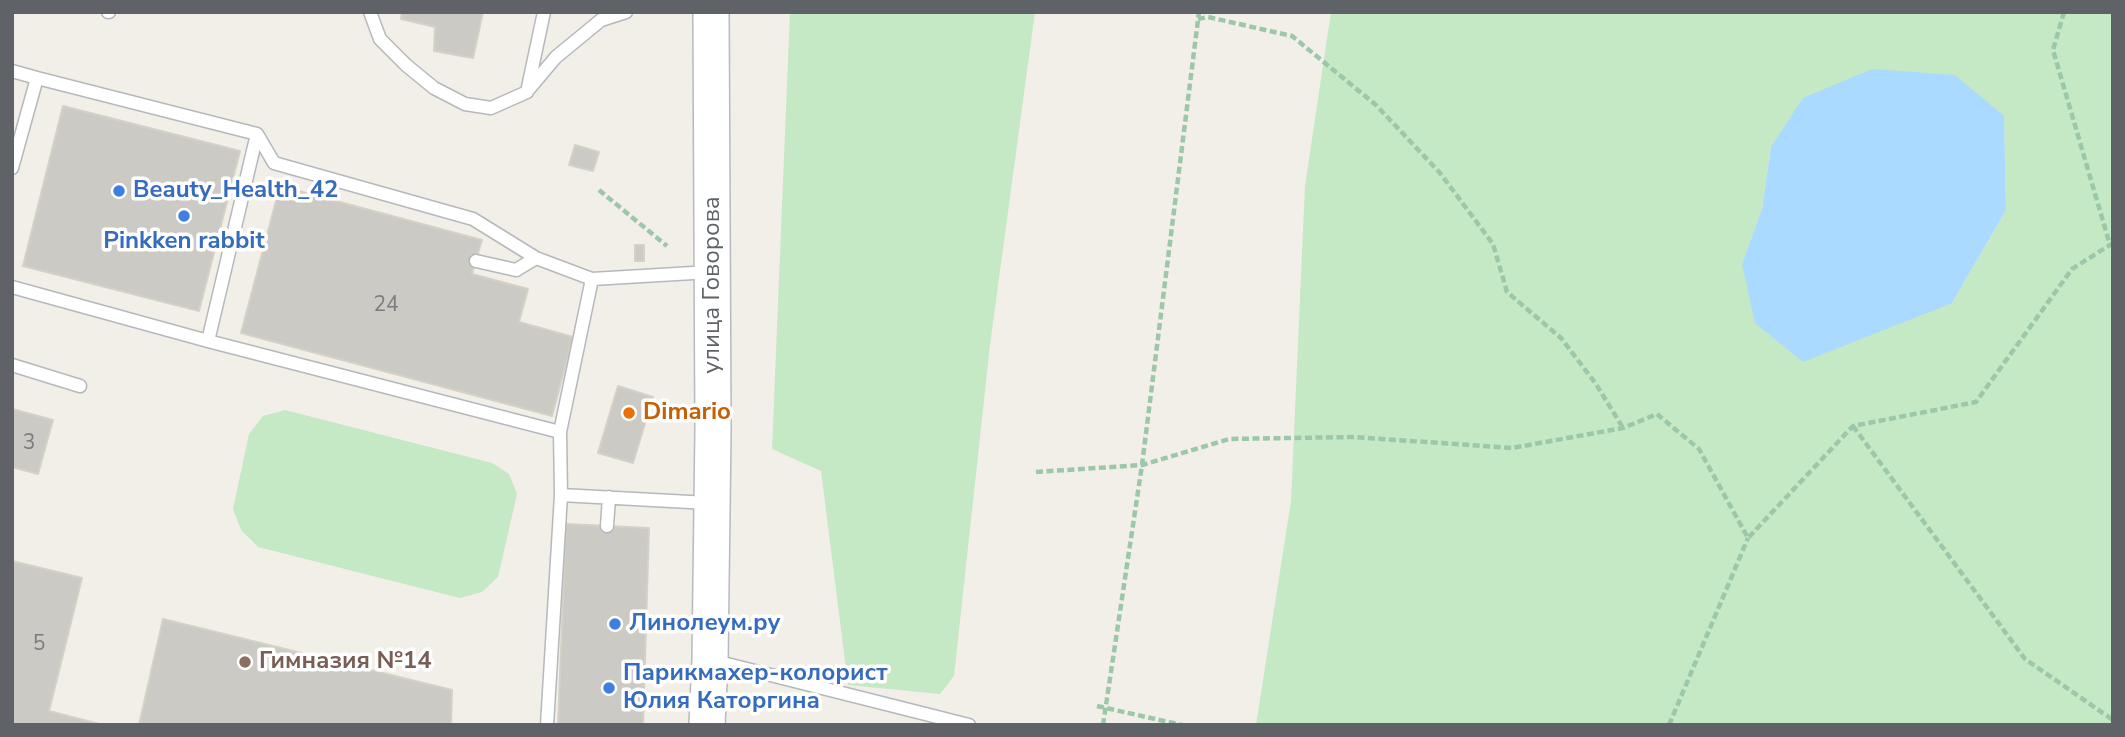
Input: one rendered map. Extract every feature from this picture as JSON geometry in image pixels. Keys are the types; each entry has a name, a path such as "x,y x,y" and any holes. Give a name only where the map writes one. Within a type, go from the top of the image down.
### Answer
{"main road":[{"name":"улица Говорова","path":"707,725 714,272 711,12"}],"lane":[{"path":"370,12 380,39 434,88 465,104 491,108 527,92 556,57 601,20 626,12"},
{"path":"527,92 544,12"},
{"path":"12,71 257,134 274,163 473,219 536,258 592,279 714,272"},
{"path":"12,168 37,78"},
{"path":"208,341 241,171 257,134"},
{"path":"476,261 516,270 536,258"},
{"path":"547,725 561,495 560,432 592,279"},
{"path":"12,287 560,432"},
{"path":"12,365 80,386"},
{"path":"561,495 712,503"},
{"path":"607,526 608,497"},
{"path":"710,660 969,725"}],"path":[{"path":"1103,725 1142,465 1199,12"},
{"path":"1669,725 1748,538 1853,426 1976,402 2072,269 2112,244 2053,50 2064,12"},
{"path":"1198,19 1208,17 1292,36 1376,105 1440,173 1493,244 1507,292 1561,338 1596,384 1623,428"},
{"path":"599,190 667,246"},
{"path":"1036,472 1142,465 1229,439 1353,438 1512,449 1623,428 1657,414 1699,449 1748,538"},
{"path":"1853,426 2025,659 2113,720"},
{"path":"1097,706 1182,725"}],"green space":[{"path":"790,12 1035,12 990,345 954,676 940,694 848,685 821,471 772,449"},
{"path":"1331,12 2113,12 2113,725 1256,725 1291,501 1305,186","holes":["2004,116 2006,210 1952,303 1742,264 1762,209 1771,147"]},
{"path":"285,410 492,463 509,474 517,494 498,577 482,592 460,598 258,547 241,530 233,509 249,434 263,416"}],"water":[{"path":"1872,69 1955,75 2004,116 2006,210 1952,303 1803,362 1755,323 1742,264 1762,209 1771,147 1803,98"}],"building":[{"path":"402,12 483,12 473,58 434,51 435,27 401,19"},
{"path":"63,106 240,151 199,311 23,266"},
{"path":"575,145 599,152 593,171 569,165"},
{"path":"280,186 482,240 472,274 528,289 519,322 573,337 552,416 241,333"},
{"path":"635,245 644,245 644,261 635,261"},
{"name":"Dimario","path":"618,386 653,397 633,463 598,453"},
{"path":"12,409 53,420 38,474 12,467"},
{"path":"566,524 649,528 643,725 558,725"},
{"path":"12,561 82,578 49,711 103,725 12,725"},
{"name":"Гимназия №14","path":"163,619 452,690 451,725 139,725"}],"place":[{"name":"Beauty_Health_42","path":"119,191"},
{"name":"Pinkken rabbit","path":"184,216"},
{"name":"Dimario","path":"629,413"},
{"name":"Линолеум.ру","path":"615,624"},
{"name":"Гимназия №14","path":"245,662"},
{"name":"Парикмахер-колорист Юлия Каторгина","path":"609,688"}]}
